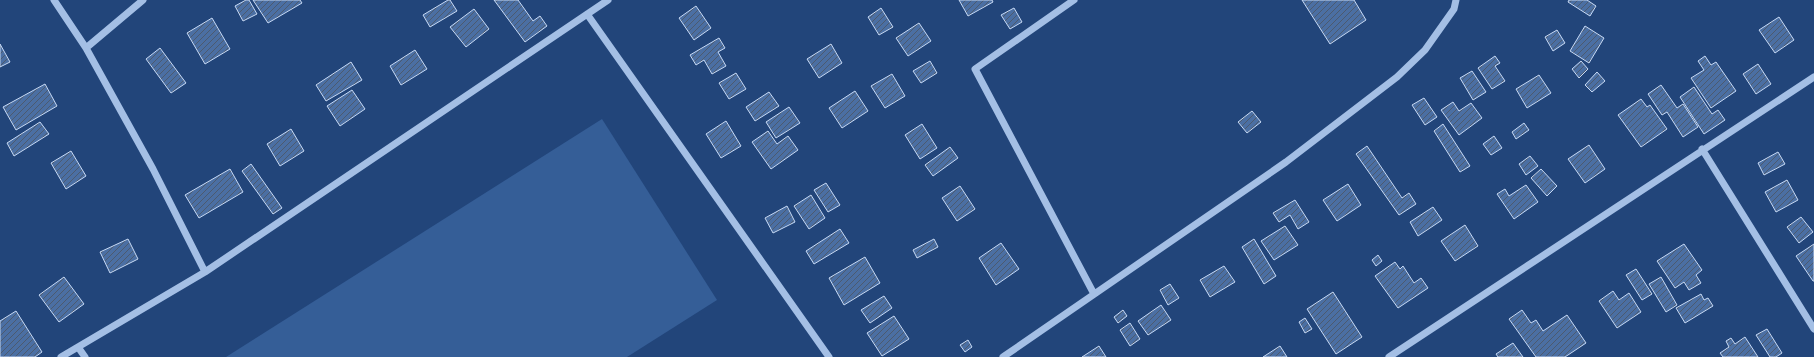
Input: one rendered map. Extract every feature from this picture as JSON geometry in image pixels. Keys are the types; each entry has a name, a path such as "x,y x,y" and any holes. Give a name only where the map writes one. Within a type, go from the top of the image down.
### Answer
{"street":[{"path":"54,0 86,48 153,169 205,272"},
{"path":"86,48 143,0"},
{"path":"61,357 205,272 608,0"},
{"path":"1074,0 975,69 1094,294"},
{"path":"1003,357 1286,162 1397,77 1425,50 1454,9 1456,0"},
{"path":"587,14 829,357"},
{"path":"1389,357 1702,149 1814,77"},
{"path":"1702,149 1814,329"},
{"path":"78,347 85,357"}],"shaded area":[{"path":"602,119 717,300 627,357 226,357"}],"building":[{"path":"249,0 257,14 243,21 235,6"},
{"path":"253,0 300,0 302,3 268,23"},
{"path":"450,0 457,11 430,27 423,15"},
{"path":"494,0 518,0 533,21 540,16 547,26 525,42"},
{"path":"959,0 992,0 993,2 968,16"},
{"path":"1302,0 1354,0 1366,20 1330,44"},
{"path":"1569,0 1587,0 1596,6 1590,16 1568,2"},
{"path":"696,6 711,28 694,40 679,18"},
{"path":"881,8 893,27 879,35 868,17"},
{"path":"1014,8 1022,22 1010,29 1001,15"},
{"path":"474,9 489,29 466,47 450,27"},
{"path":"1779,17 1794,40 1775,53 1759,30"},
{"path":"212,18 230,49 205,64 187,33"},
{"path":"919,23 931,41 908,56 896,38"},
{"path":"1585,26 1604,38 1589,63 1570,51"},
{"path":"1557,30 1565,43 1553,51 1545,37"},
{"path":"719,38 725,48 718,52 726,66 712,74 704,60 696,65 690,55"},
{"path":"0,44 10,62 0,67"},
{"path":"831,44 842,63 819,78 807,59"},
{"path":"160,48 186,83 171,93 146,59"},
{"path":"415,50 427,69 401,85 390,66"},
{"path":"1495,56 1500,63 1495,66 1505,81 1492,89 1478,68"},
{"path":"1705,56 1711,65 1716,62 1736,91 1711,108 1691,78 1704,70 1698,61"},
{"path":"930,61 937,73 921,83 913,71"},
{"path":"1581,61 1588,69 1579,78 1572,69"},
{"path":"351,62 362,80 326,101 316,85"},
{"path":"1758,64 1771,84 1756,94 1743,74"},
{"path":"1472,71 1486,92 1473,100 1460,78"},
{"path":"1597,72 1605,81 1592,92 1585,85"},
{"path":"736,73 746,89 729,99 719,83"},
{"path":"892,74 905,96 885,108 871,86"},
{"path":"1539,75 1551,93 1527,108 1516,89"},
{"path":"45,84 57,106 16,130 3,107"},
{"path":"1661,85 1677,108 1683,104 1698,127 1683,137 1667,112 1662,115 1648,94"},
{"path":"1694,87 1712,114 1718,110 1725,120 1704,134 1680,97"},
{"path":"352,90 365,109 340,126 327,106"},
{"path":"855,91 868,111 842,128 829,108"},
{"path":"769,92 779,106 755,121 746,107"},
{"path":"1424,98 1437,117 1425,125 1412,105"},
{"path":"1641,99 1647,107 1650,105 1667,129 1641,147 1618,115"},
{"path":"1453,102 1459,111 1471,103 1482,118 1459,135 1441,110"},
{"path":"789,107 800,123 776,138 766,122"},
{"path":"1252,111 1261,122 1247,133 1238,122"},
{"path":"726,121 741,146 721,158 706,134"},
{"path":"40,122 49,134 14,156 7,143"},
{"path":"1524,123 1529,130 1516,139 1512,132"},
{"path":"922,124 937,148 920,159 905,135"},
{"path":"1443,124 1470,166 1460,172 1434,131"},
{"path":"291,129 304,151 280,166 267,144"},
{"path":"768,131 777,144 788,136 798,150 771,169 752,142"},
{"path":"1494,136 1502,148 1491,155 1483,144"},
{"path":"1589,145 1605,169 1585,183 1568,159"},
{"path":"1367,146 1402,198 1409,193 1416,204 1399,215 1356,154"},
{"path":"950,147 958,158 933,176 925,165"},
{"path":"71,151 86,176 66,189 51,163"},
{"path":"1778,152 1785,164 1764,175 1758,163"},
{"path":"1530,156 1538,166 1526,175 1519,164"},
{"path":"251,164 282,208 273,214 242,171"},
{"path":"230,169 243,192 199,218 185,195"},
{"path":"1541,169 1557,186 1547,196 1531,178"},
{"path":"1787,180 1798,200 1776,212 1765,192"},
{"path":"826,183 840,205 828,212 814,190"},
{"path":"1348,184 1361,205 1337,221 1323,200"},
{"path":"1526,185 1538,202 1514,219 1497,194 1505,189 1509,196"},
{"path":"960,186 975,209 957,221 942,198"},
{"path":"811,195 825,218 809,229 794,206"},
{"path":"1295,200 1309,222 1298,229 1290,215 1279,222 1273,213"},
{"path":"787,206 795,222 773,233 765,218"},
{"path":"1433,207 1442,220 1418,236 1410,222"},
{"path":"1801,217 1813,232 1799,243 1787,227"},
{"path":"1465,225 1478,246 1455,261 1441,241"},
{"path":"1285,226 1298,245 1274,260 1261,241"},
{"path":"840,229 849,243 814,264 806,251"},
{"path":"128,239 138,259 110,273 100,252"},
{"path":"934,239 938,247 917,258 913,250"},
{"path":"1254,239 1276,276 1264,284 1242,247"},
{"path":"1001,243 1019,269 996,285 979,258"},
{"path":"1684,244 1702,270 1696,275 1701,283 1689,290 1684,282 1675,288 1657,261"},
{"path":"1814,244 1814,281 1813,281 1796,256"},
{"path":"1378,255 1382,261 1376,266 1372,260"},
{"path":"865,257 880,283 844,305 829,278"},
{"path":"1395,262 1400,269 1403,266 1414,283 1421,278 1428,288 1398,308 1375,276"},
{"path":"1224,266 1235,282 1210,297 1200,280"},
{"path":"1636,269 1652,294 1642,300 1626,275"},
{"path":"64,277 84,304 59,322 39,295"},
{"path":"1661,277 1677,305 1666,312 1649,284"},
{"path":"1170,284 1179,298 1168,305 1160,290"},
{"path":"1613,291 1619,300 1629,293 1641,312 1617,328 1599,301"},
{"path":"1333,292 1362,337 1336,354 1307,309"},
{"path":"1701,294 1704,300 1708,298 1713,306 1685,323 1676,308"},
{"path":"884,296 892,308 870,323 861,310"},
{"path":"1161,305 1171,320 1148,335 1138,321"},
{"path":"1123,310 1127,316 1118,323 1114,317"},
{"path":"1522,310 1531,323 1536,320 1543,331 1567,315 1586,343 1565,357 1536,357 1509,319"},
{"path":"16,311 42,352 35,357 0,357 0,321"},
{"path":"894,316 909,339 882,356 867,333"},
{"path":"1305,318 1312,329 1305,333 1299,322"},
{"path":"1130,323 1140,339 1130,346 1120,330"},
{"path":"1767,329 1782,353 1776,357 1770,357 1756,335"},
{"path":"1745,337 1758,357 1723,357 1720,353 1729,347 1726,341 1731,338 1735,344"},
{"path":"968,340 972,347 965,352 960,345"},
{"path":"1513,343 1523,357 1498,357 1496,354"},
{"path":"1099,346 1106,357 1082,357"},
{"path":"1280,346 1287,357 1263,357"}]}
